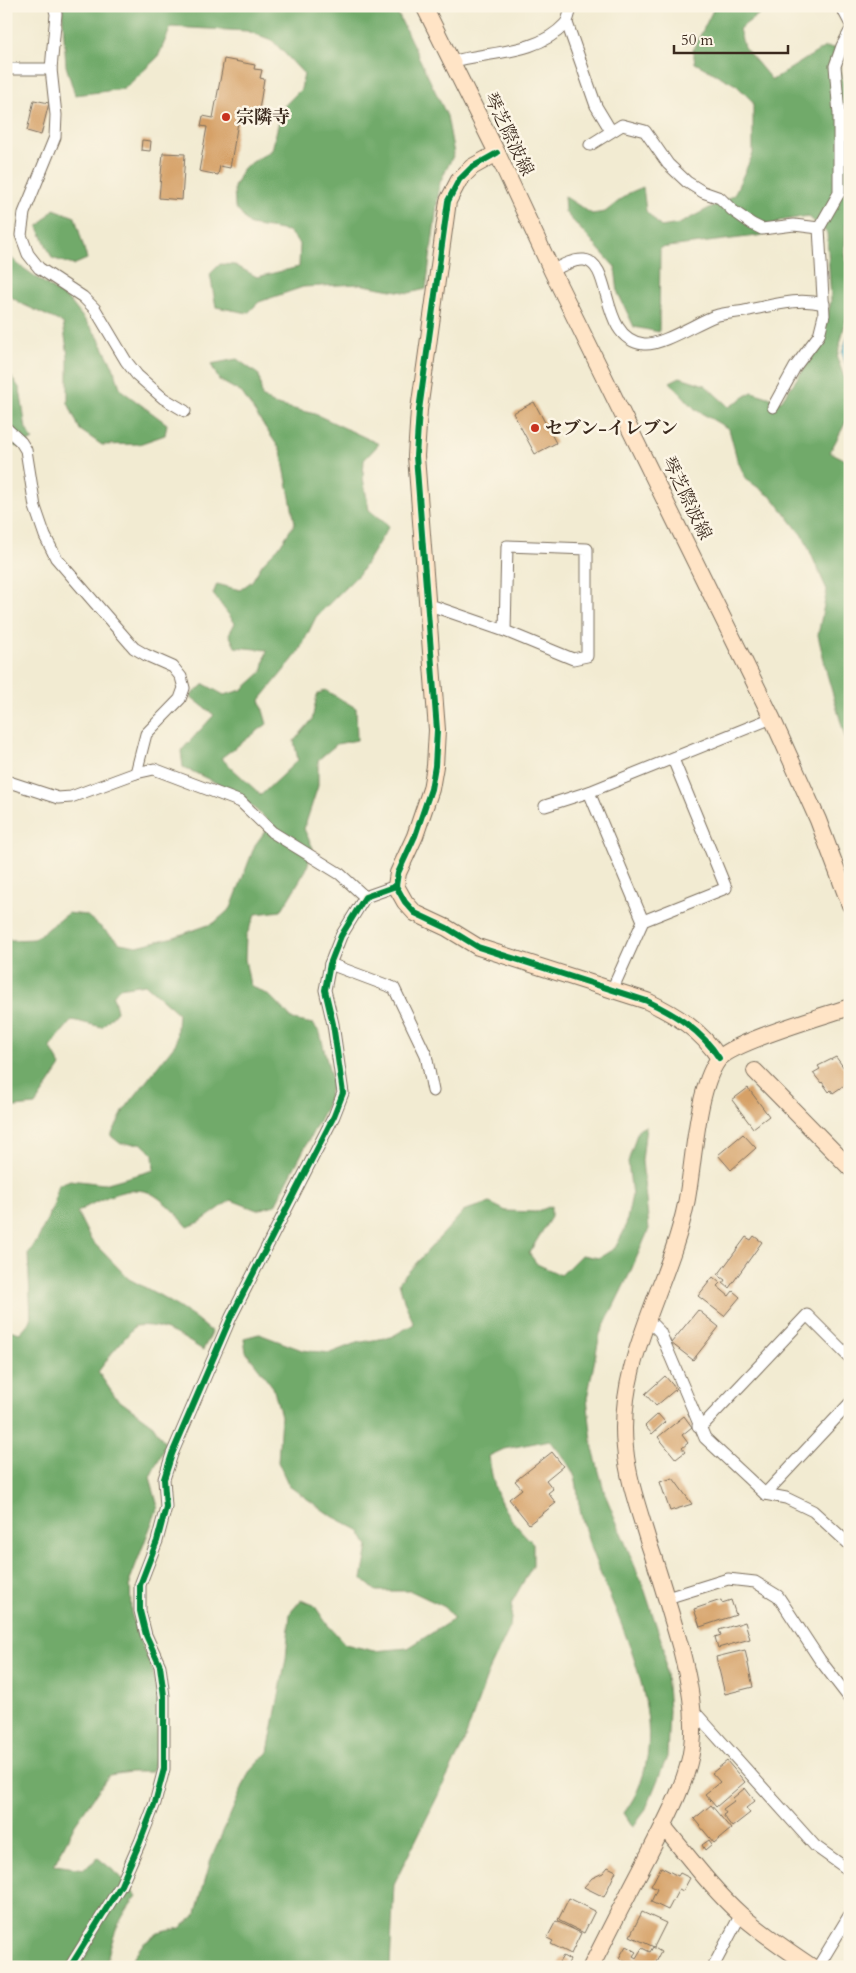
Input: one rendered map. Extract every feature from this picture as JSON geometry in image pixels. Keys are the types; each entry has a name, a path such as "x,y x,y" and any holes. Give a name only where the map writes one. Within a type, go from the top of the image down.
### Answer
{"street":[{"path":"54,6 56,14 51,69 56,114 55,137 24,213 21,235 28,254 39,268 83,297 95,309 126,361 137,375 163,398 185,411"},
{"name":"琴芝際波線","path":"424,6 772,718 818,820 850,905"},
{"path":"452,62 469,57 520,49 548,38 566,23 572,6"},
{"path":"841,6 850,23"},
{"path":"566,23 596,106 611,132"},
{"path":"773,407 795,367 818,336 824,315 819,228 839,193 839,114 835,66 850,31"},
{"path":"6,69 51,69"},
{"path":"590,144 622,125 645,130 668,164 687,182 704,192 720,198 732,210 752,224 762,229 794,225 819,228"},
{"path":"497,153 472,167 459,180 448,201 419,410 416,456 437,730 435,766 424,812 398,873 396,886 404,902 415,913 447,928 478,947 647,1001 672,1013 702,1035 719,1058"},
{"path":"552,271 578,260 592,262 599,272 612,317 617,326 624,334 642,344 650,344 661,340 717,315 748,311 788,301 810,300 824,304"},
{"path":"6,428 21,442 26,450 35,507 45,536 56,558 134,648 146,656 173,667 181,677 184,688 180,699 146,734 136,774"},
{"path":"428,604 573,659 588,656 586,549 507,546 505,632"},
{"path":"545,806 589,792 772,718"},
{"path":"612,990 643,921 726,888 673,759"},
{"path":"6,780 58,798 71,797 154,769 241,802 272,832 340,874 365,897"},
{"path":"589,792 643,921"},
{"path":"70,1967 121,1886 155,1803 164,1769 164,1696 160,1666 146,1635 140,1611 140,1585 157,1541 166,1507 164,1479 166,1470 231,1317 334,1116 343,1092 333,1024 325,990 330,964 341,936 365,897 396,886"},
{"path":"330,964 394,988 426,1055 434,1091"},
{"path":"591,1967 663,1826 681,1785 692,1748 693,1710 687,1672 667,1598 637,1504 625,1447 626,1396 632,1366 677,1242 686,1202 703,1099 711,1072 719,1058 740,1045 850,1007"},
{"path":"755,1071 850,1168"},
{"path":"698,1426 705,1423 807,1315 850,1358"},
{"path":"648,1319 660,1332 698,1426 705,1438 765,1494 786,1498 813,1511 848,1541"},
{"path":"765,1494 850,1403"},
{"path":"667,1598 728,1579 755,1582 778,1596 820,1660 850,1699"},
{"path":"693,1710 815,1846 850,1871"},
{"path":"663,1826 699,1869 741,1914 782,1947 812,1967"},
{"path":"713,1967 741,1914"},
{"path":"818,1967 850,1914"}],"green space":[{"path":"62,6 388,6 398,14 447,116 454,154 440,182 426,289 409,293 358,284 303,287 259,302 248,313 216,307 210,274 220,264 235,265 257,277 299,267 300,244 288,231 250,225 235,207 234,187 243,168 272,150 282,108 301,89 304,74 272,40 247,31 171,27 158,57 124,89 75,95 66,66"},
{"path":"715,6 770,6 739,29 744,47 772,80 825,47 835,48 845,87 850,98 850,202 846,213 845,250 850,301 837,358 850,393 848,418 830,452 850,462 850,754 818,635 827,590 804,538 773,498 746,479 737,459 729,429 696,410 670,382 680,377 705,385 729,407 752,392 781,401 820,346 831,301 827,233 808,216 779,221 764,235 660,248 659,332 634,327 618,293 615,267 565,212 564,196 592,214 605,212 629,193 643,187 646,211 661,227 679,224 734,195 753,154 753,102 736,85 695,63 693,50"},
{"path":"54,209 75,217 87,259 73,265 52,258 38,227"},
{"path":"6,253 19,265 70,301 98,337 113,367 121,390 167,424 165,435 139,444 102,445 80,430 68,403 68,356 63,323 24,305 6,294"},
{"path":"237,359 259,375 262,397 273,404 315,414 379,444 364,460 363,478 369,510 389,526 360,573 316,617 298,653 260,700 267,724 221,758 261,795 298,760 294,741 312,720 317,695 325,690 356,708 357,740 337,744 318,760 318,786 304,829 313,848 306,870 281,911 256,914 246,936 245,959 250,985 271,997 293,1020 313,1024 320,1033 332,1081 327,1105 275,1205 257,1210 231,1200 200,1222 188,1227 159,1198 145,1191 136,1190 125,1191 104,1198 77,1212 91,1240 129,1279 161,1296 195,1318 212,1332 203,1350 178,1335 162,1329 135,1326 98,1372 116,1398 153,1425 166,1445 150,1477 158,1507 130,1580 131,1612 139,1639 153,1671 159,1706 157,1754 151,1772 109,1775 75,1824 54,1865 84,1869 98,1858 119,1875 137,1896 117,1929 106,1967 6,1967 6,1329 20,1333 31,1320 28,1254 38,1239 54,1204 58,1185 70,1180 104,1184 154,1170 153,1154 141,1143 121,1144 111,1136 124,1110 176,1043 178,1013 145,984 119,988 113,996 117,1011 102,1027 72,1020 50,1047 61,1066 35,1105 6,1108 6,935 11,940 34,939 68,913 86,915 120,943 137,946 174,937 214,923 231,908 255,845 271,823 235,792 183,767 181,751 214,715 190,696 204,684 224,695 242,690 262,672 267,650 235,647 229,634 235,623 213,594 217,584 240,590 252,581 263,563 279,547 295,523 281,451 242,393 219,380 211,364"},
{"path":"6,369 20,389 26,429 33,440 19,447 6,444"},
{"path":"646,1126 642,1161 649,1229 600,1334 587,1398 593,1449 605,1494 645,1591 664,1649 669,1710 667,1757 645,1811 633,1827 624,1813 641,1783 648,1750 647,1717 641,1682 630,1648 590,1546 580,1510 575,1478 550,1440 504,1449 489,1456 494,1483 497,1494 508,1514 533,1543 533,1565 513,1600 510,1627 489,1671 462,1747 394,1884 390,1967 126,1967 143,1944 158,1933 180,1928 195,1916 211,1859 249,1772 268,1752 286,1659 290,1613 301,1600 314,1605 327,1624 345,1644 374,1651 408,1648 454,1619 445,1607 411,1591 376,1591 362,1579 368,1546 359,1530 330,1515 289,1486 278,1462 281,1416 273,1387 246,1352 244,1338 259,1334 302,1350 330,1353 356,1343 391,1337 414,1324 404,1301 399,1282 465,1210 490,1203 506,1211 536,1212 551,1206 551,1217 529,1253 537,1264 561,1275 581,1255 599,1258 615,1248 625,1229 632,1195 628,1162 638,1130"}],"water":[{"path":"850,329 850,380 842,353"}],"building":[{"name":"宗隣寺","path":"224,59 255,65 254,69 262,70 260,78 264,79 259,110 250,109 249,113 240,111 230,168 220,166 218,175 199,171 207,127 201,126 203,116 213,118"},
{"path":"34,100 49,103 41,135 27,131"},
{"path":"142,140 151,141 150,151 141,150"},
{"path":"163,153 185,154 182,200 159,198"},
{"name":"セブン-イレブン","path":"534,402 556,443 535,454 513,413"},
{"path":"836,1057 844,1068 848,1065 850,1068 850,1073 847,1075 850,1081 833,1093 831,1090 829,1092 813,1073 820,1069 818,1066"},
{"path":"748,1088 769,1116 753,1128 732,1100"},
{"path":"743,1134 756,1148 731,1170 718,1155"},
{"path":"754,1236 762,1242 729,1288 723,1283 725,1280 718,1275 746,1237 751,1240"},
{"path":"713,1277 720,1283 717,1286 729,1296 733,1291 740,1297 724,1316 698,1296"},
{"path":"698,1310 719,1327 693,1360 671,1343"},
{"path":"665,1376 676,1389 656,1406 645,1394"},
{"path":"658,1414 665,1422 652,1434 645,1426"},
{"path":"684,1416 692,1427 682,1435 688,1443 682,1448 685,1452 676,1459 658,1437"},
{"path":"552,1452 563,1466 546,1480 553,1489 548,1493 556,1503 529,1524 509,1499 522,1489 515,1481"},
{"path":"673,1478 692,1504 670,1511 660,1482"},
{"path":"721,1600 722,1603 731,1600 736,1615 700,1627 694,1609"},
{"path":"745,1622 750,1639 718,1648 715,1637 721,1635 719,1630"},
{"path":"745,1650 753,1687 725,1694 716,1657"},
{"path":"727,1761 745,1782 716,1807 705,1794 720,1782 712,1773"},
{"path":"745,1788 755,1801 746,1808 750,1813 732,1827 723,1815 726,1813 723,1809 734,1801 733,1798"},
{"path":"711,1805 731,1829 714,1843 694,1819"},
{"path":"709,1840 712,1844 705,1850 702,1845"},
{"path":"608,1867 616,1871 604,1897 584,1887 592,1878 603,1873"},
{"path":"661,1867 678,1876 680,1873 690,1878 683,1891 679,1889 668,1910 651,1902 657,1889 651,1886"},
{"path":"569,1898 595,1911 584,1933 558,1920"},
{"path":"642,1912 666,1923 654,1947 630,1936"},
{"path":"556,1921 581,1933 571,1954 551,1944 553,1941 547,1938"},
{"path":"626,1946 636,1952 633,1956 636,1958 642,1948 650,1952 653,1947 661,1952 653,1967 626,1967 627,1963 619,1958"},
{"path":"563,1956 570,1960 566,1967 558,1964"}],"cycle path":[{"path":"497,153 472,167 459,180 448,201 419,410 416,456 437,730 435,766 431,789 415,836 398,873 396,886 405,902 415,913 447,928 478,947 658,1006 696,1031 719,1058"},
{"path":"70,1967 121,1885 155,1803 164,1769 164,1696 160,1666 146,1635 140,1611 140,1585 157,1541 166,1507 164,1479 172,1454 231,1317 334,1116 343,1093 333,1024 325,990 330,964 341,936 365,897 396,886"}],"place":[{"name":"宗隣寺","path":"226,117"},
{"name":"セブン-イレブン","path":"535,428"}]}
